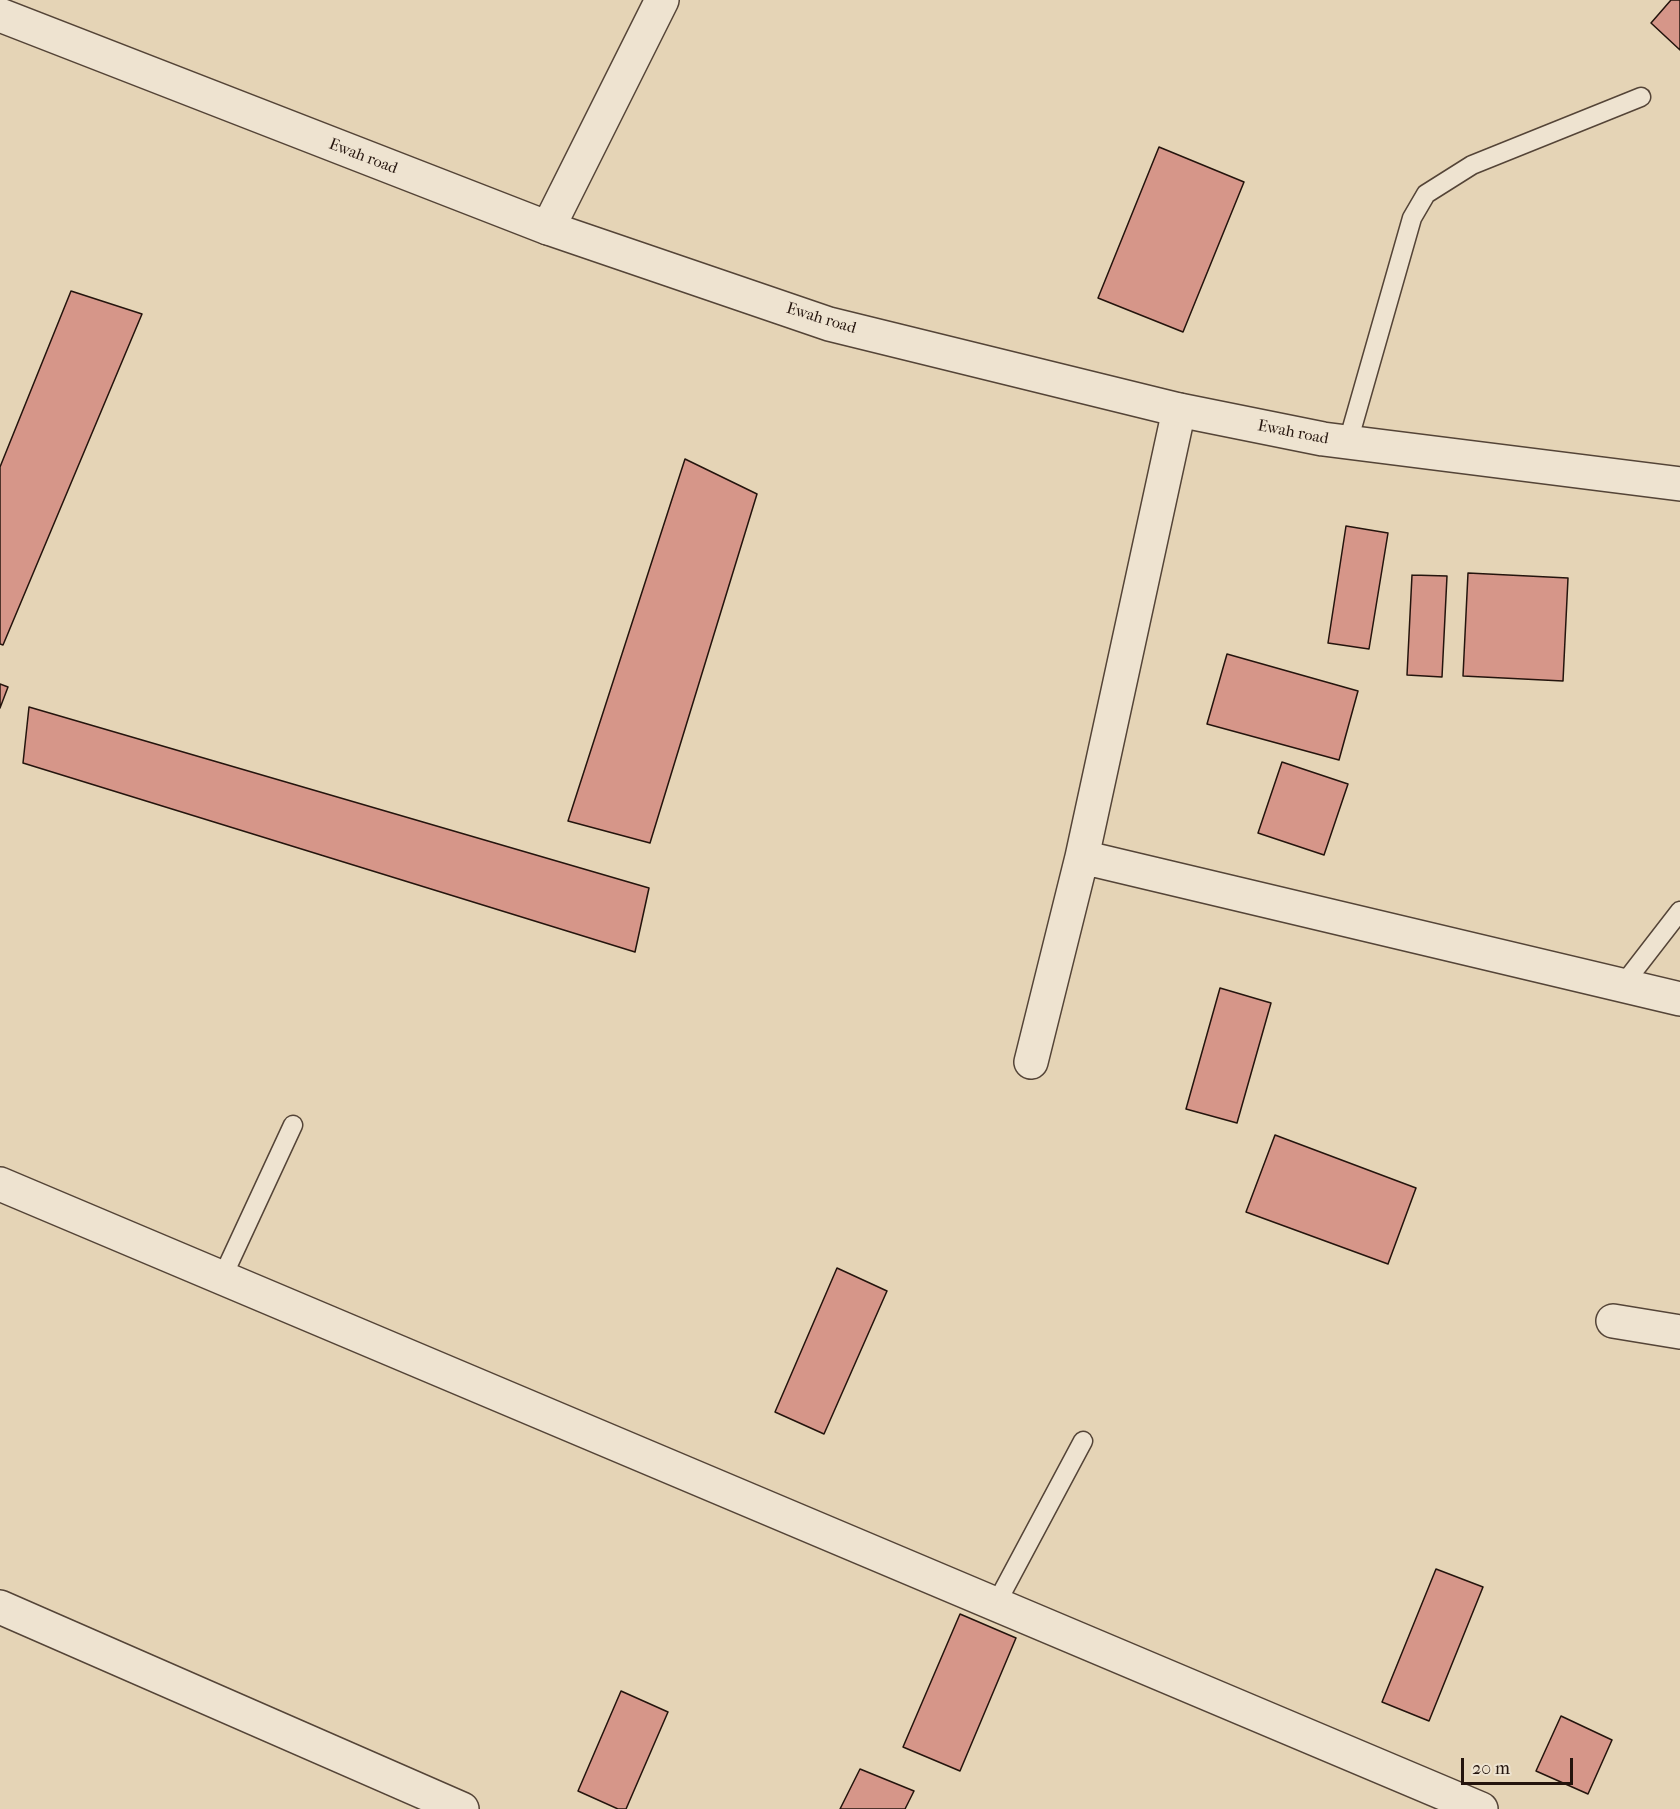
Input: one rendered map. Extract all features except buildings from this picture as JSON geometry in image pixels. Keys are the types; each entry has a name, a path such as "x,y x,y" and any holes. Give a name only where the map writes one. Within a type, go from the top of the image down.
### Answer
{"street":[{"path":"548,228 662,0"},
{"name":"Ewah road","path":"0,15 548,228 829,324 1179,410 1348,442 1680,484"},
{"path":"1031,1062 1082,857 1179,410"},
{"path":"1082,857 1680,999"},
{"path":"0,1184 1481,1809"},
{"path":"1612,1321 1680,1332"},
{"path":"0,1607 462,1809"}],"lane":[{"path":"1348,442 1412,218 1426,194 1472,165 1641,97"},
{"path":"1622,986 1680,911"},
{"path":"222,1278 293,1125"},
{"path":"996,1604 1083,1441"}]}
